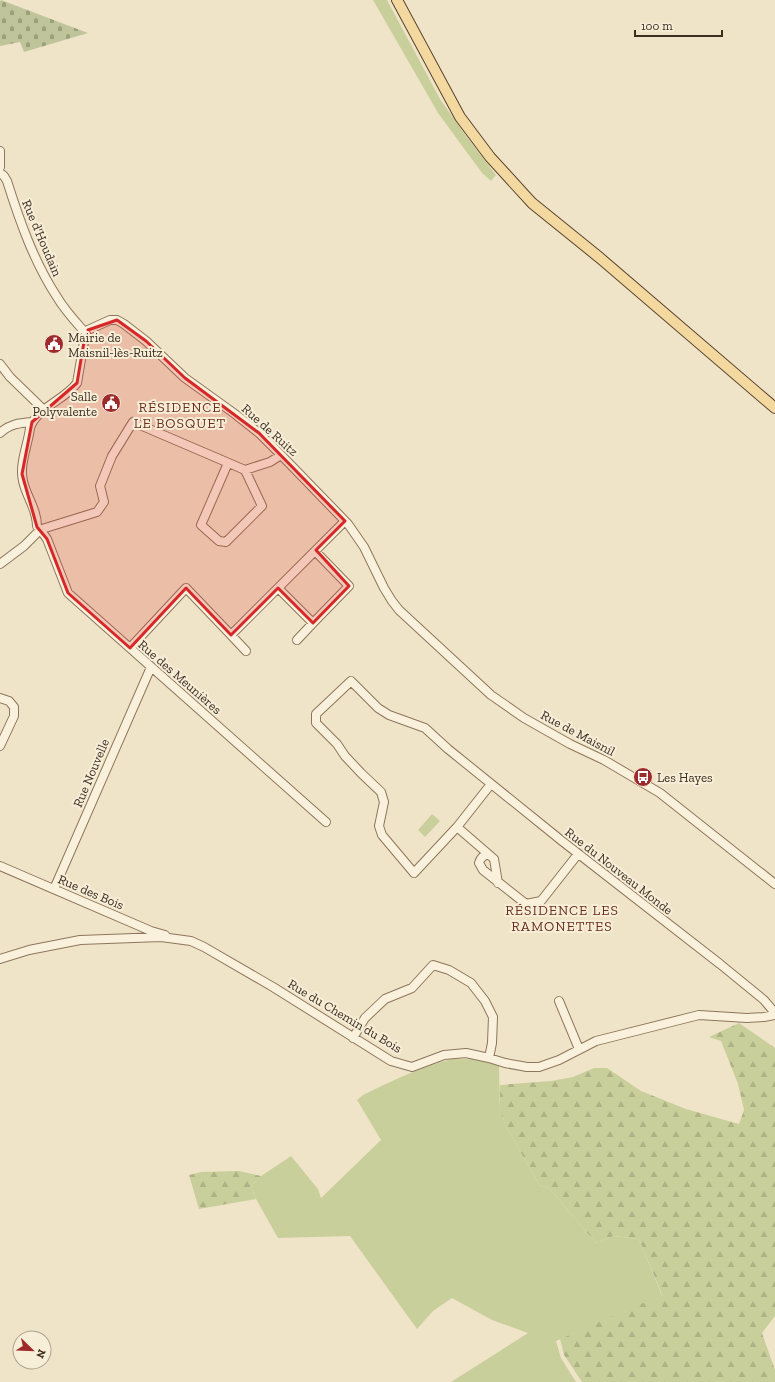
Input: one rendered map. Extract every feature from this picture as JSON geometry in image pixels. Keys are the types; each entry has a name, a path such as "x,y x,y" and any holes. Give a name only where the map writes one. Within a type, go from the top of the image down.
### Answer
{"main road":[{"path":"396,0 460,117 490,157 532,203 600,258 775,408"}],"street":[{"path":"0,151 0,167"},
{"name":"Rue d'Houdain","path":"0,173 7,181 20,221 40,269 57,298 85,332"},
{"name":"Rue de Ruitz","path":"85,332 110,320 117,320 124,324 185,378 235,414 258,433 345,521 364,547 384,588"},
{"path":"39,530 34,510 23,482 22,474 32,422 44,410 72,389 77,383 85,332"},
{"path":"0,364 44,410"},
{"path":"0,433 19,422 32,422"},
{"path":"0,564 24,546 39,530 97,512 104,502 100,486 112,456 133,422 246,470 270,462 281,455"},
{"path":"228,463 201,525 219,541 226,542 262,506 246,470"},
{"path":"231,634 345,521"},
{"name":"Rue des Meunières","path":"39,530 47,540 68,593 326,822"},
{"path":"297,640 348,586 315,551"},
{"path":"130,648 186,588 246,651"},
{"path":"278,588 312,623"},
{"name":"Rue de Maisnil","path":"384,588 399,610 490,695 524,718 570,744 604,760 660,793 775,884"},
{"name":"Rue Nouvelle","path":"54,889 150,667"},
{"name":"Rue du Nouveau Monde","path":"457,827 414,874 382,834 379,826 384,802 381,792 361,773 345,756 337,744 316,723 316,714 352,681 378,708 389,715 425,728 491,784 578,854 720,964 764,1000 775,1014"},
{"path":"0,698 9,701 14,707 14,716 0,746"},
{"path":"491,784 457,827 494,859 498,883"},
{"path":"488,854 483,855 480,858 479,863 483,870 526,904 541,901 578,854"},
{"name":"Rue des Bois","path":"0,866 151,931 174,938"},
{"name":"Rue du Chemin du Bois","path":"0,959 29,950 80,940 174,938 191,941 273,987 392,1061 412,1067 444,1055 466,1053 505,1063 527,1067 539,1067 559,1060 596,1041 699,1016 747,1018 764,1017 775,1014"},
{"path":"353,1038 365,1018 380,1004 386,999 412,988 433,965 449,970 471,983 485,1001 493,1017 492,1043 488,1058"},
{"path":"559,1001 579,1049"}],"highlighted area":[{"path":"117,320 146,341 185,378 259,433 345,521 316,550 349,586 313,623 278,588 231,635 186,588 130,648 68,593 47,539 37,527 22,474 32,422 77,383 85,336 90,335 88,330"}],"green space":[{"path":"1,0 88,33 24,52 20,42 0,46"},
{"path":"373,0 387,0 440,99 496,175 491,181 482,173 438,113"},
{"path":"432,814 440,821 425,837 418,830"},
{"path":"739,1023 775,1048 775,1316 762,1333 775,1370 775,1382 582,1382 564,1355 560,1339 662,1295 639,1239 613,1236 596,1243 549,1188 539,1185 505,1124 500,1110 500,1085 551,1081 573,1077 594,1068 607,1068 641,1091 686,1109 739,1124 744,1110 738,1084 721,1041 709,1037"},
{"path":"452,1059 473,1059 499,1064 500,1110 505,1124 539,1185 549,1188 596,1243 613,1236 639,1239 662,1296 556,1341 561,1358 576,1382 451,1382 528,1333 492,1320 452,1298 433,1311 417,1329 350,1236 278,1238 256,1199 251,1186 261,1176 291,1156 318,1189 321,1198 381,1140 357,1100 363,1095 406,1075"},
{"path":"239,1171 261,1176 251,1186 256,1199 199,1209 189,1175 201,1172"}],"place":[{"name":"Mairie de Maisnil-lès-Ruitz","path":"54,344"},
{"name":"Salle Polyvalente","path":"111,403"},
{"name":"Les Hayes","path":"643,777"}],"district":[{"name":"RÉSIDENCE LE BOSQUET","path":"180,416"},
{"name":"RÉSIDENCE LES RAMONETTES","path":"562,918"}]}
